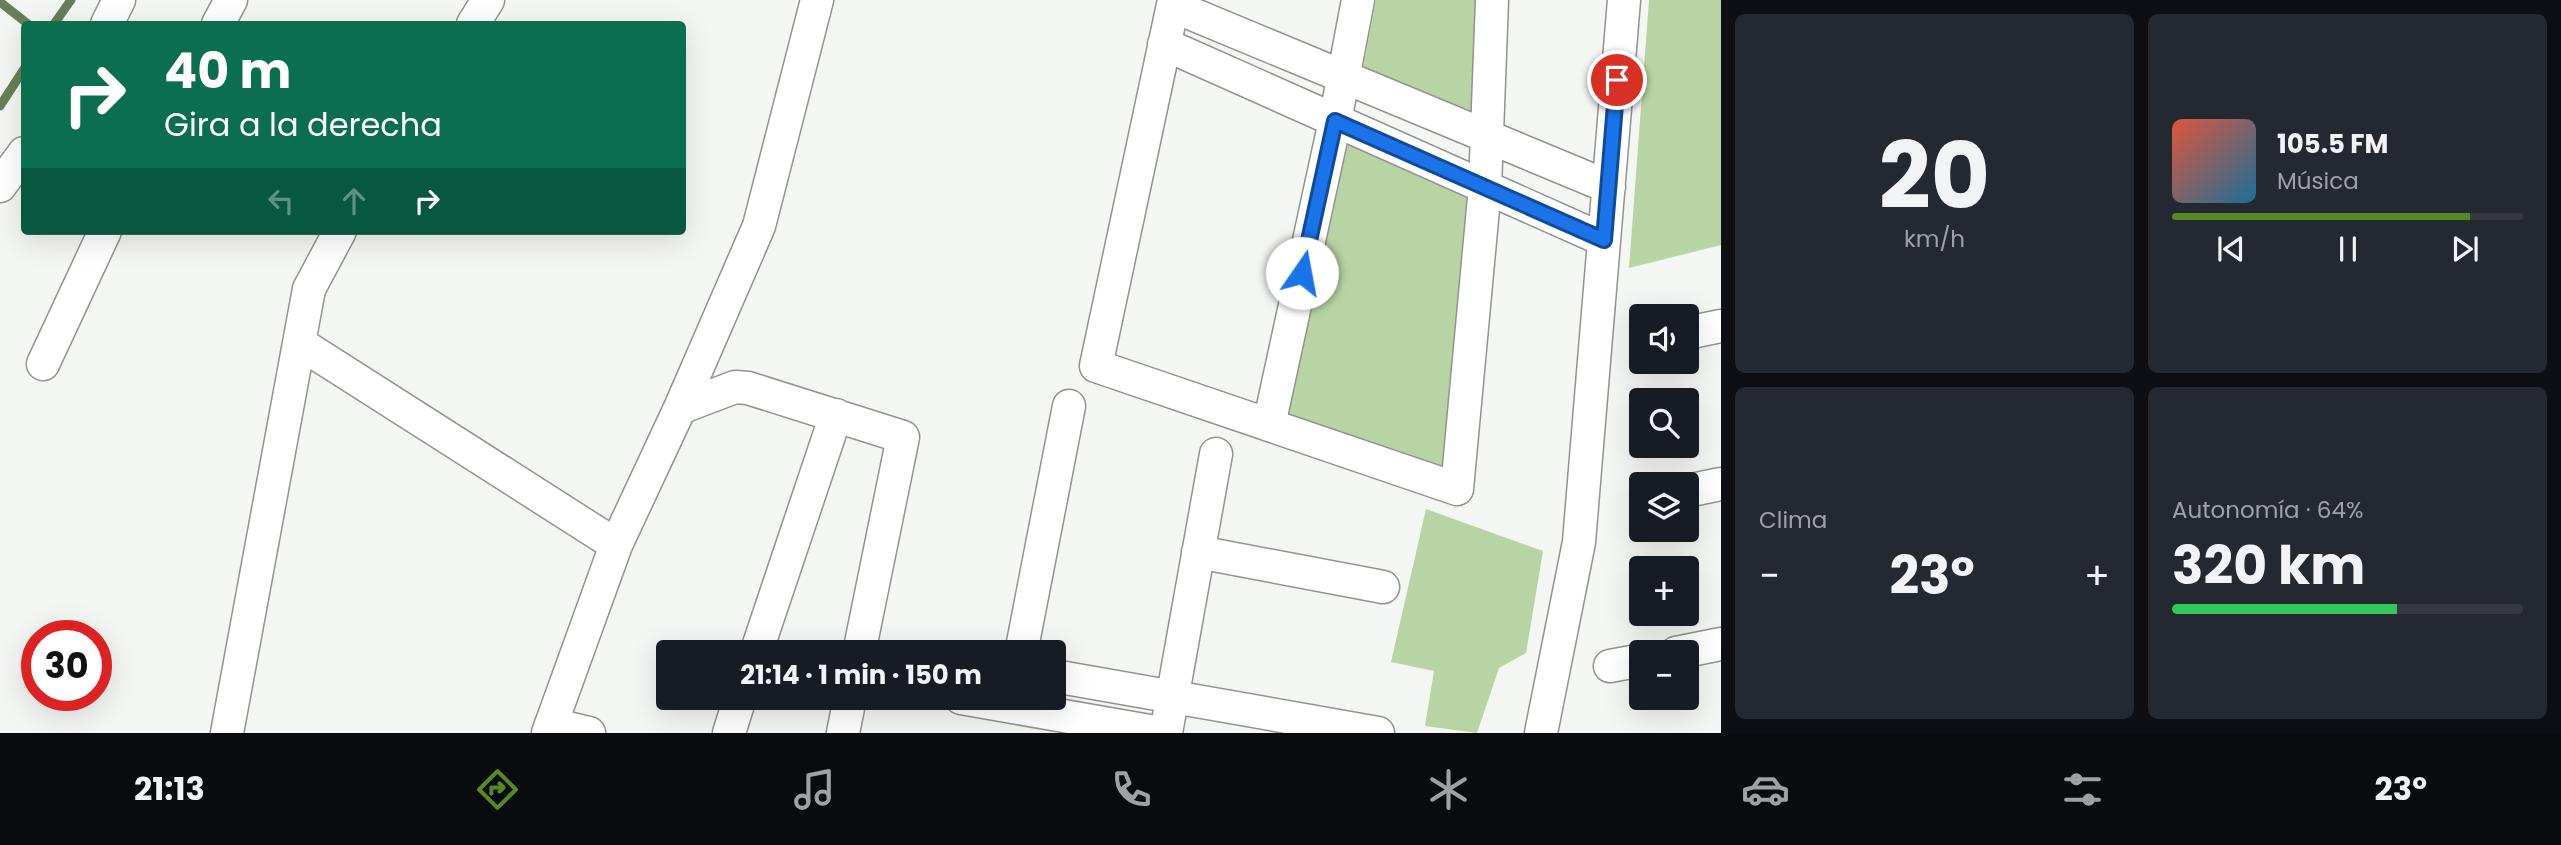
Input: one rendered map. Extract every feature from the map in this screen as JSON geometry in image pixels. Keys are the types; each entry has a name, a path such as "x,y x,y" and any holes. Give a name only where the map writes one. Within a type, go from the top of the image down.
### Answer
{"street":[{"path":"108,21 119,0"},
{"path":"220,21 231,0"},
{"path":"589,733 550,728 616,545 680,408 759,226 817,0"},
{"path":"1269,425 1335,121 1358,0"},
{"path":"1492,0 1486,136 1485,187 1457,489 1096,366 1174,3 1343,76 1486,136 1609,187"},
{"path":"1541,733 1579,542 1624,0"},
{"path":"1164,44 1604,240"},
{"path":"0,186 21,157"},
{"path":"43,364 103,235"},
{"path":"228,733 309,289 338,235"},
{"path":"1699,331 1721,326"},
{"path":"300,344 616,545"},
{"path":"680,408 736,387 748,388 903,437 862,640"},
{"path":"1024,640 1069,406"},
{"path":"760,640 836,415"},
{"path":"1048,710 1164,733 1216,454"},
{"path":"1699,489 1721,484"},
{"path":"1198,552 1383,586"},
{"path":"1699,648 1721,644"},
{"path":"1610,666 1629,662"},
{"path":"1066,678 1378,733"},
{"path":"729,733 736,710"},
{"path":"843,733 848,710"}],"green space":[{"path":"1376,0 1479,0 1475,119 1363,68"},
{"path":"1649,0 1721,0 1721,245 1629,268"},
{"path":"1347,136 1469,189 1446,478 1287,420"},
{"path":"1426,509 1543,551 1526,653 1499,668 1477,733 1425,726 1434,671 1391,662"}],"waterway":[{"path":"56,21 71,0"},
{"path":"0,2 24,21"},
{"path":"0,106 21,74"}],"route":[{"path":"1302,273 1335,121 1604,240 1617,80"}]}
